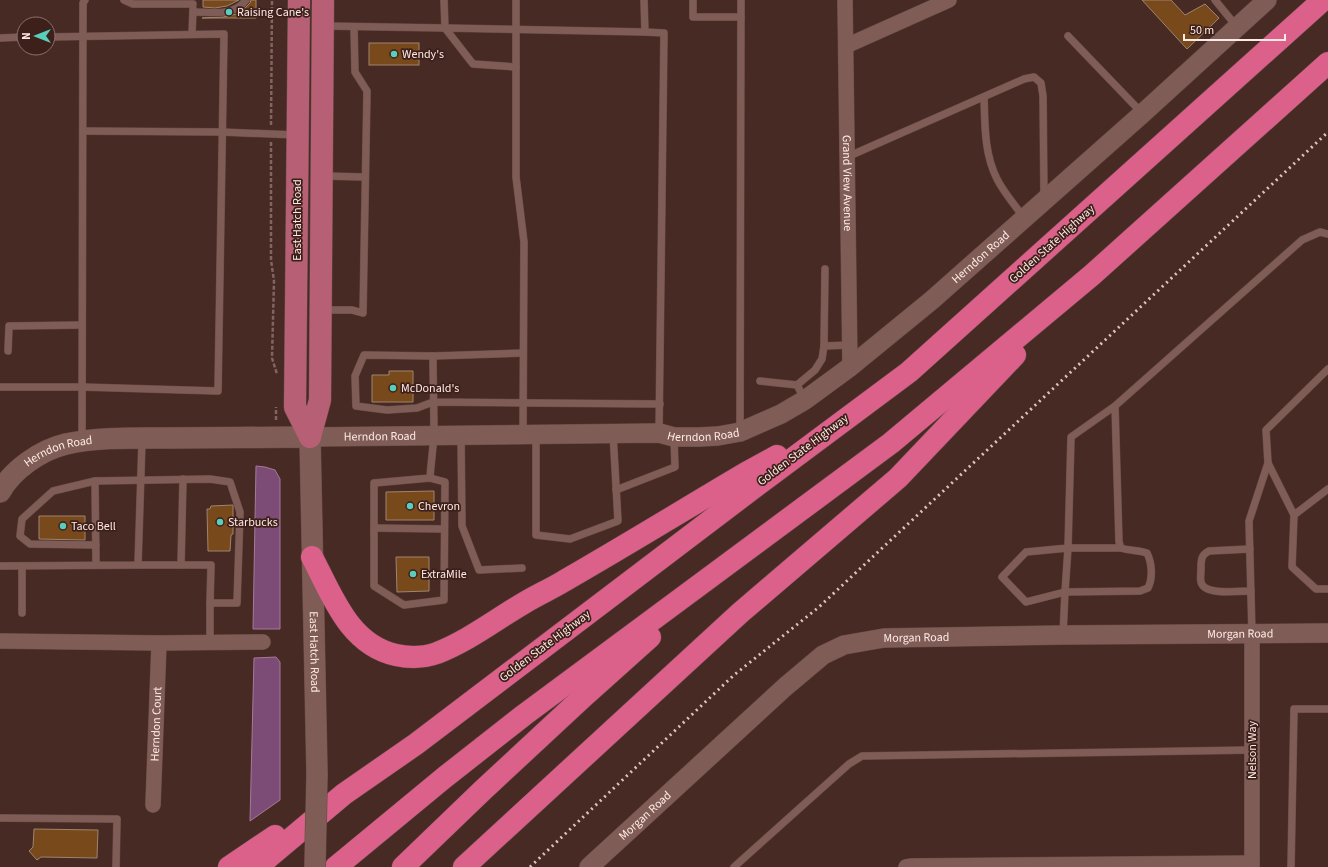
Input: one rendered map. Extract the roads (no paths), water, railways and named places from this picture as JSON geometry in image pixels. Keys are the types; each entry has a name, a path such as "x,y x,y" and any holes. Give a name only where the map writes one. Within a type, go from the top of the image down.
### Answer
{"highway":[{"name":"Golden State Highway","path":"256,867 344,794 422,739 909,372 1322,0"},
{"path":"336,867 445,777 524,715 892,443 1092,275 1328,63"},
{"path":"464,867 740,613 898,478 1092,275"},
{"path":"312,558 347,623 360,637 376,648 394,655 417,658 436,654 454,646 524,603 563,582 746,473 839,424"},
{"path":"404,867 483,790 582,698 755,544"},
{"path":"229,867 268,840 344,794"}],"main road":[{"name":"East Hatch Road","path":"299,0 296,407 310,437"},
{"name":"East Hatch Road","path":"315,867 317,774 310,437 320,400 323,0"},
{"name":"Herndon Road","path":"0,492 14,474 30,462 46,452 65,445 107,438 310,437"}],"street":[{"name":"Grand View Avenue","path":"845,0 850,367"},
{"name":"Herndon Road","path":"310,437 613,433 718,436 740,432 781,414 801,393 850,367 932,300 1142,114 1267,0"},
{"path":"846,46 944,1"},
{"name":"Morgan Road","path":"589,867 785,687 823,655 844,645 884,638 1328,633"},
{"name":"Nelson Way","path":"1252,634 1252,865"},
{"path":"0,641 159,643 263,642"},
{"name":"Herndon Court","path":"153,805 159,643"},
{"path":"906,867 1252,865"}],"lane":[{"path":"82,442 83,4 85,0"},
{"path":"124,0 133,4 193,2 192,34"},
{"path":"193,12 220,13 233,11 246,0"},
{"path":"444,0 445,28 473,64 516,67"},
{"path":"516,0 516,177 524,242 523,404 530,434 536,535 570,539 618,520 613,433"},
{"path":"644,0 645,32"},
{"path":"693,0 693,17 741,17"},
{"path":"740,432 741,0"},
{"path":"1215,0 1237,27"},
{"path":"323,26 354,28 516,29 664,33 660,404 675,467 616,490"},
{"path":"321,310 352,310 363,313 366,91 355,72 354,28"},
{"path":"0,387 82,387 218,391 224,34 56,37"},
{"path":"1068,36 1142,114"},
{"path":"0,38 16,37"},
{"path":"847,158 1024,79 1034,78 1041,84 1043,96 1044,201"},
{"path":"984,97 986,146 990,163 998,181 1024,218"},
{"path":"83,131 222,132 298,135"},
{"path":"322,176 365,177"},
{"path":"1063,635 1068,548 1071,437 1115,406 1302,240 1320,232 1328,234"},
{"path":"760,382 801,393 822,358 824,346 825,269"},
{"path":"8,351 9,326 82,325"},
{"path":"824,346 850,345"},
{"path":"523,353 433,356 364,355 355,376 356,406 387,410 417,408 433,402 523,404 660,404"},
{"path":"430,478 434,436 433,356"},
{"path":"1252,634 1249,521 1268,462 1266,430 1328,369"},
{"path":"1115,406 1119,542 1121,548"},
{"path":"462,435 462,526 479,570 522,568"},
{"path":"138,565 142,438"},
{"path":"1268,462 1294,515 1292,567 1316,589 1328,589"},
{"path":"430,478 444,482 444,600 404,605 374,586 374,483 430,478"},
{"path":"182,565 183,479"},
{"path":"96,545 30,544 20,536 22,519 53,491 95,481 210,479 230,482 240,512 237,603 210,603"},
{"path":"95,481 96,565"},
{"path":"1294,515 1328,489"},
{"path":"374,528 444,529"},
{"path":"1068,548 1121,548 1147,553 1150,560 1151,582 1148,588 1140,591 1065,592 1026,602 1002,577 1026,552 1068,548"},
{"path":"1250,549 1209,551 1200,559 1201,583 1206,589 1213,591 1251,591"},
{"path":"0,566 211,565 210,642"},
{"path":"22,566 22,613"},
{"path":"1291,867 1294,709 1328,709"},
{"path":"734,867 849,764 862,756 1252,750"},
{"path":"0,818 117,819 116,867"}],"railway":[{"path":"530,867 734,675 819,607 1328,132"}],"place":[{"name":"Raising Cane's","path":"229,12"},
{"name":"Wendy's","path":"394,54"},
{"name":"McDonald's","path":"393,388"},
{"name":"Chevron","path":"410,506"},
{"name":"Starbucks","path":"220,522"},
{"name":"Taco Bell","path":"63,526"},
{"name":"ExtraMile","path":"413,574"}]}
